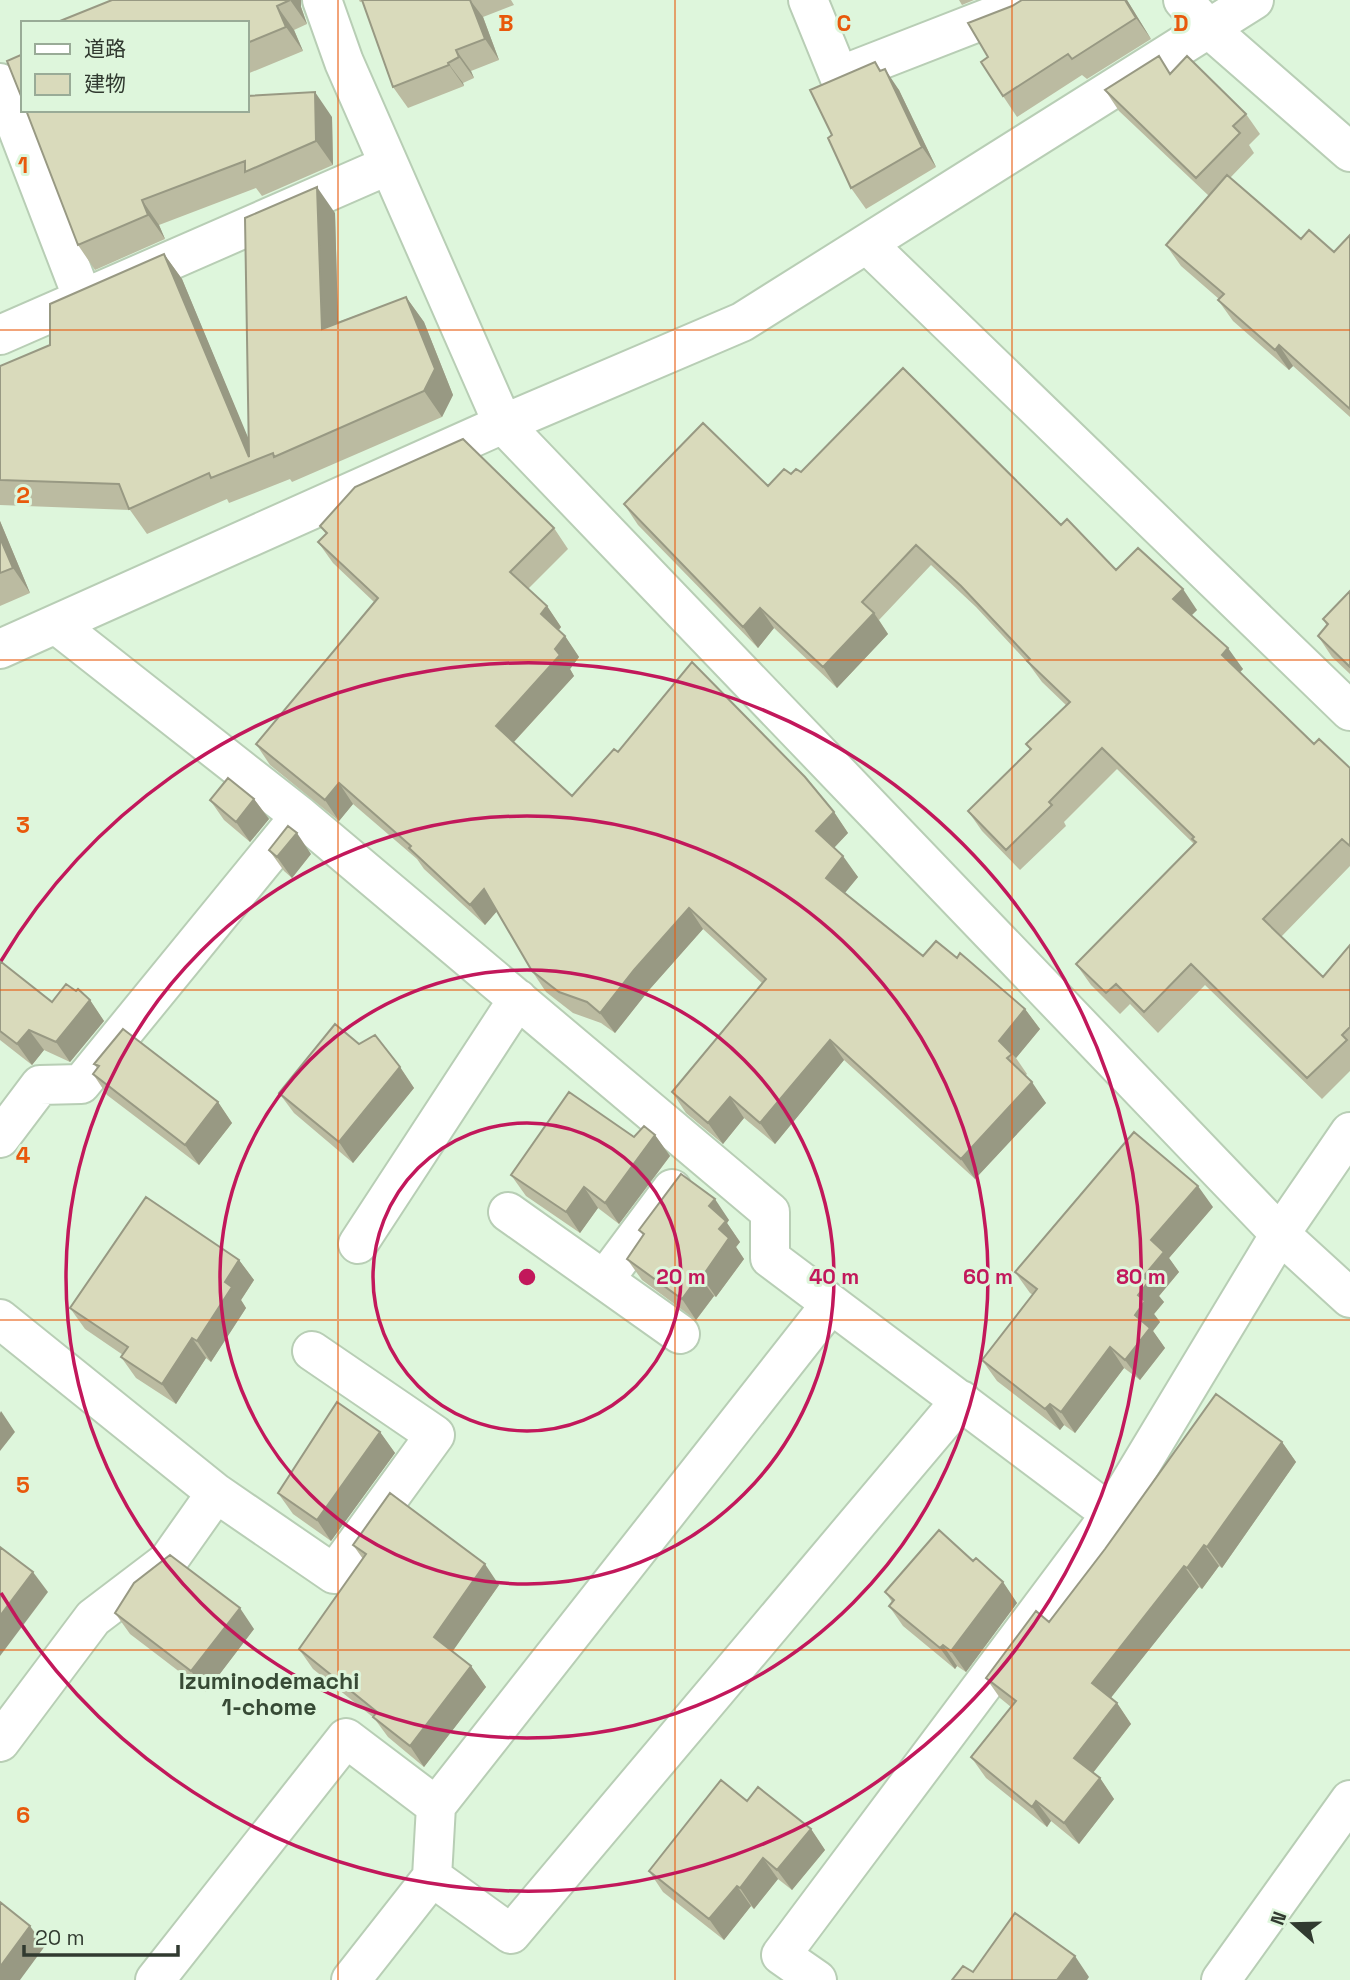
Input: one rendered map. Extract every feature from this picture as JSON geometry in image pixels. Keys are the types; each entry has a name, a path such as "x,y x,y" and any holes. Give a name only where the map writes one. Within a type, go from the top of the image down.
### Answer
{"street":[{"path":"322,0 344,62 503,424 1280,1234 1350,1298"},
{"path":"808,0 839,76 1029,0"},
{"path":"1183,0 1208,28 1350,152"},
{"path":"0,649 503,424 742,323 1254,0"},
{"path":"0,83 83,299"},
{"path":"0,335 389,165"},
{"path":"867,244 1350,711"},
{"path":"57,625 300,816 770,1212 770,1258 1111,1514"},
{"path":"0,1138 40,1085 81,1084 300,816"},
{"path":"358,1244 518,999"},
{"path":"817,1980 781,1955 1111,1514 1280,1234 1350,1132"},
{"path":"604,1280 700,1152"},
{"path":"508,1212 680,1334"},
{"path":"351,1980 432,1877 436,1806 831,1304"},
{"path":"0,1320 216,1493 334,1574 435,1435 312,1351"},
{"path":"432,1877 511,1934 961,1400"},
{"path":"0,1741 93,1618 168,1562 216,1493"},
{"path":"155,1980 345,1738 436,1806"},
{"path":"1221,1980 1350,1800"}],"building":[{"path":"112,0 290,0 277,6 286,27 248,43 248,21 60,21"},
{"path":"362,0 470,0 485,39 456,50 459,57 448,63 449,65 393,87"},
{"path":"1022,0 1125,0 1136,18 1072,59 1068,54 1003,96 981,62 988,57 968,23"},
{"path":"21,55 21,96 7,61"},
{"path":"1159,56 1170,74 1187,56 1246,114 1233,126 1240,133 1196,178 1105,90"},
{"path":"875,62 880,71 885,69 922,147 851,188 828,138 832,135 810,90"},
{"path":"315,92 316,141 245,172 245,161 142,200 148,215 78,245 27,112 248,112 248,96"},
{"path":"1227,175 1301,239 1309,230 1334,252 1350,235 1350,409 1279,345 1275,350 1218,300 1224,294 1166,245"},
{"path":"317,187 322,329 406,297 435,369 424,391 274,457 273,453 211,478 209,473 129,509 119,484 0,480 0,366 50,345 50,304 164,254 249,457 245,218"},
{"path":"903,368 1061,525 1067,519 1116,570 1138,548 1183,589 1173,599 1228,648 1222,655 1314,744 1319,739 1350,768 1350,846 1342,839 1263,919 1323,977 1350,945 1350,1027 1342,1035 1347,1040 1307,1078 1191,964 1144,1012 1116,984 1106,993 1076,964 1196,842 1192,839 1194,837 1102,748 1049,802 1052,805 1006,850 968,811 1031,749 1026,744 1070,702 1027,661 1030,659 961,586 916,545 862,602 874,613 823,667 760,608 743,627 624,504 703,423 768,486 784,469 791,474 796,469 801,472"},
{"path":"463,439 554,528 510,572 547,606 541,614 565,636 555,649 560,655 496,726 572,796 614,749 618,752 692,662 805,777 834,812 816,831 843,856 826,878 923,956 936,941 957,958 960,953 1025,1009 999,1041 1012,1054 1007,1058 1032,1082 961,1159 830,1040 760,1123 730,1097 708,1123 672,1092 766,979 689,908 600,1013 587,1002 559,992 532,971 484,889 470,905 409,848 411,846 339,783 325,800 256,744 378,598 318,542 327,533 320,526 355,487"},
{"path":"0,538 13,568 0,573"},
{"path":"1350,591 1350,667 1318,636 1328,624 1323,619"},
{"path":"228,778 254,799 236,822 210,800"},
{"path":"288,826 297,833 277,857 269,850"},
{"path":"0,961 52,1002 66,984 76,991 78,989 90,1000 56,1042 29,1030 17,1044 0,1031"},
{"path":"335,1024 359,1044 375,1035 400,1067 339,1142 279,1093"},
{"path":"123,1029 218,1102 185,1145 93,1074 99,1066 94,1064"},
{"path":"569,1092 634,1137 644,1126 655,1135 605,1203 584,1187 566,1212 511,1175"},
{"path":"1134,1132 1198,1186 1151,1240 1164,1252 1143,1277 1149,1281 1138,1295 1145,1301 1135,1315 1150,1328 1125,1360 1110,1347 1061,1412 1050,1404 1045,1409 982,1360 1037,1289 1015,1272"},
{"path":"681,1174 715,1199 709,1206 726,1221 719,1229 729,1238 702,1277 699,1276 682,1299 627,1259 644,1234 639,1230"},
{"path":"146,1197 239,1260 225,1282 232,1287 197,1341 192,1338 162,1384 121,1357 128,1347 70,1308"},
{"path":"1216,1394 1282,1442 1207,1547 1204,1545 1187,1568 1184,1566 1092,1683 1117,1703 1074,1758 1100,1778 1064,1823 1036,1801 1032,1807 971,1757 1016,1701 986,1678 1036,1611 1049,1622"},
{"path":"337,1402 380,1432 317,1520 278,1493"},
{"path":"390,1493 485,1564 434,1637 471,1666 410,1746 373,1717 377,1712 299,1649 366,1554 353,1545"},
{"path":"939,1530 973,1561 976,1558 1003,1582 951,1651 943,1645 940,1648 889,1606 894,1600 885,1592"},
{"path":"0,1547 33,1572 0,1616"},
{"path":"170,1555 240,1608 191,1671 115,1613 134,1583"},
{"path":"721,1780 747,1801 758,1787 811,1829 777,1870 763,1858 740,1888 737,1886 709,1919 649,1871"},
{"path":"0,1902 30,1926 0,1967"},
{"path":"1015,1913 1075,1956 1057,1980 952,1980 963,1966 973,1972"}],"district":[{"name":"Izuminodemachi 1-chome","path":"269,1694"}]}
